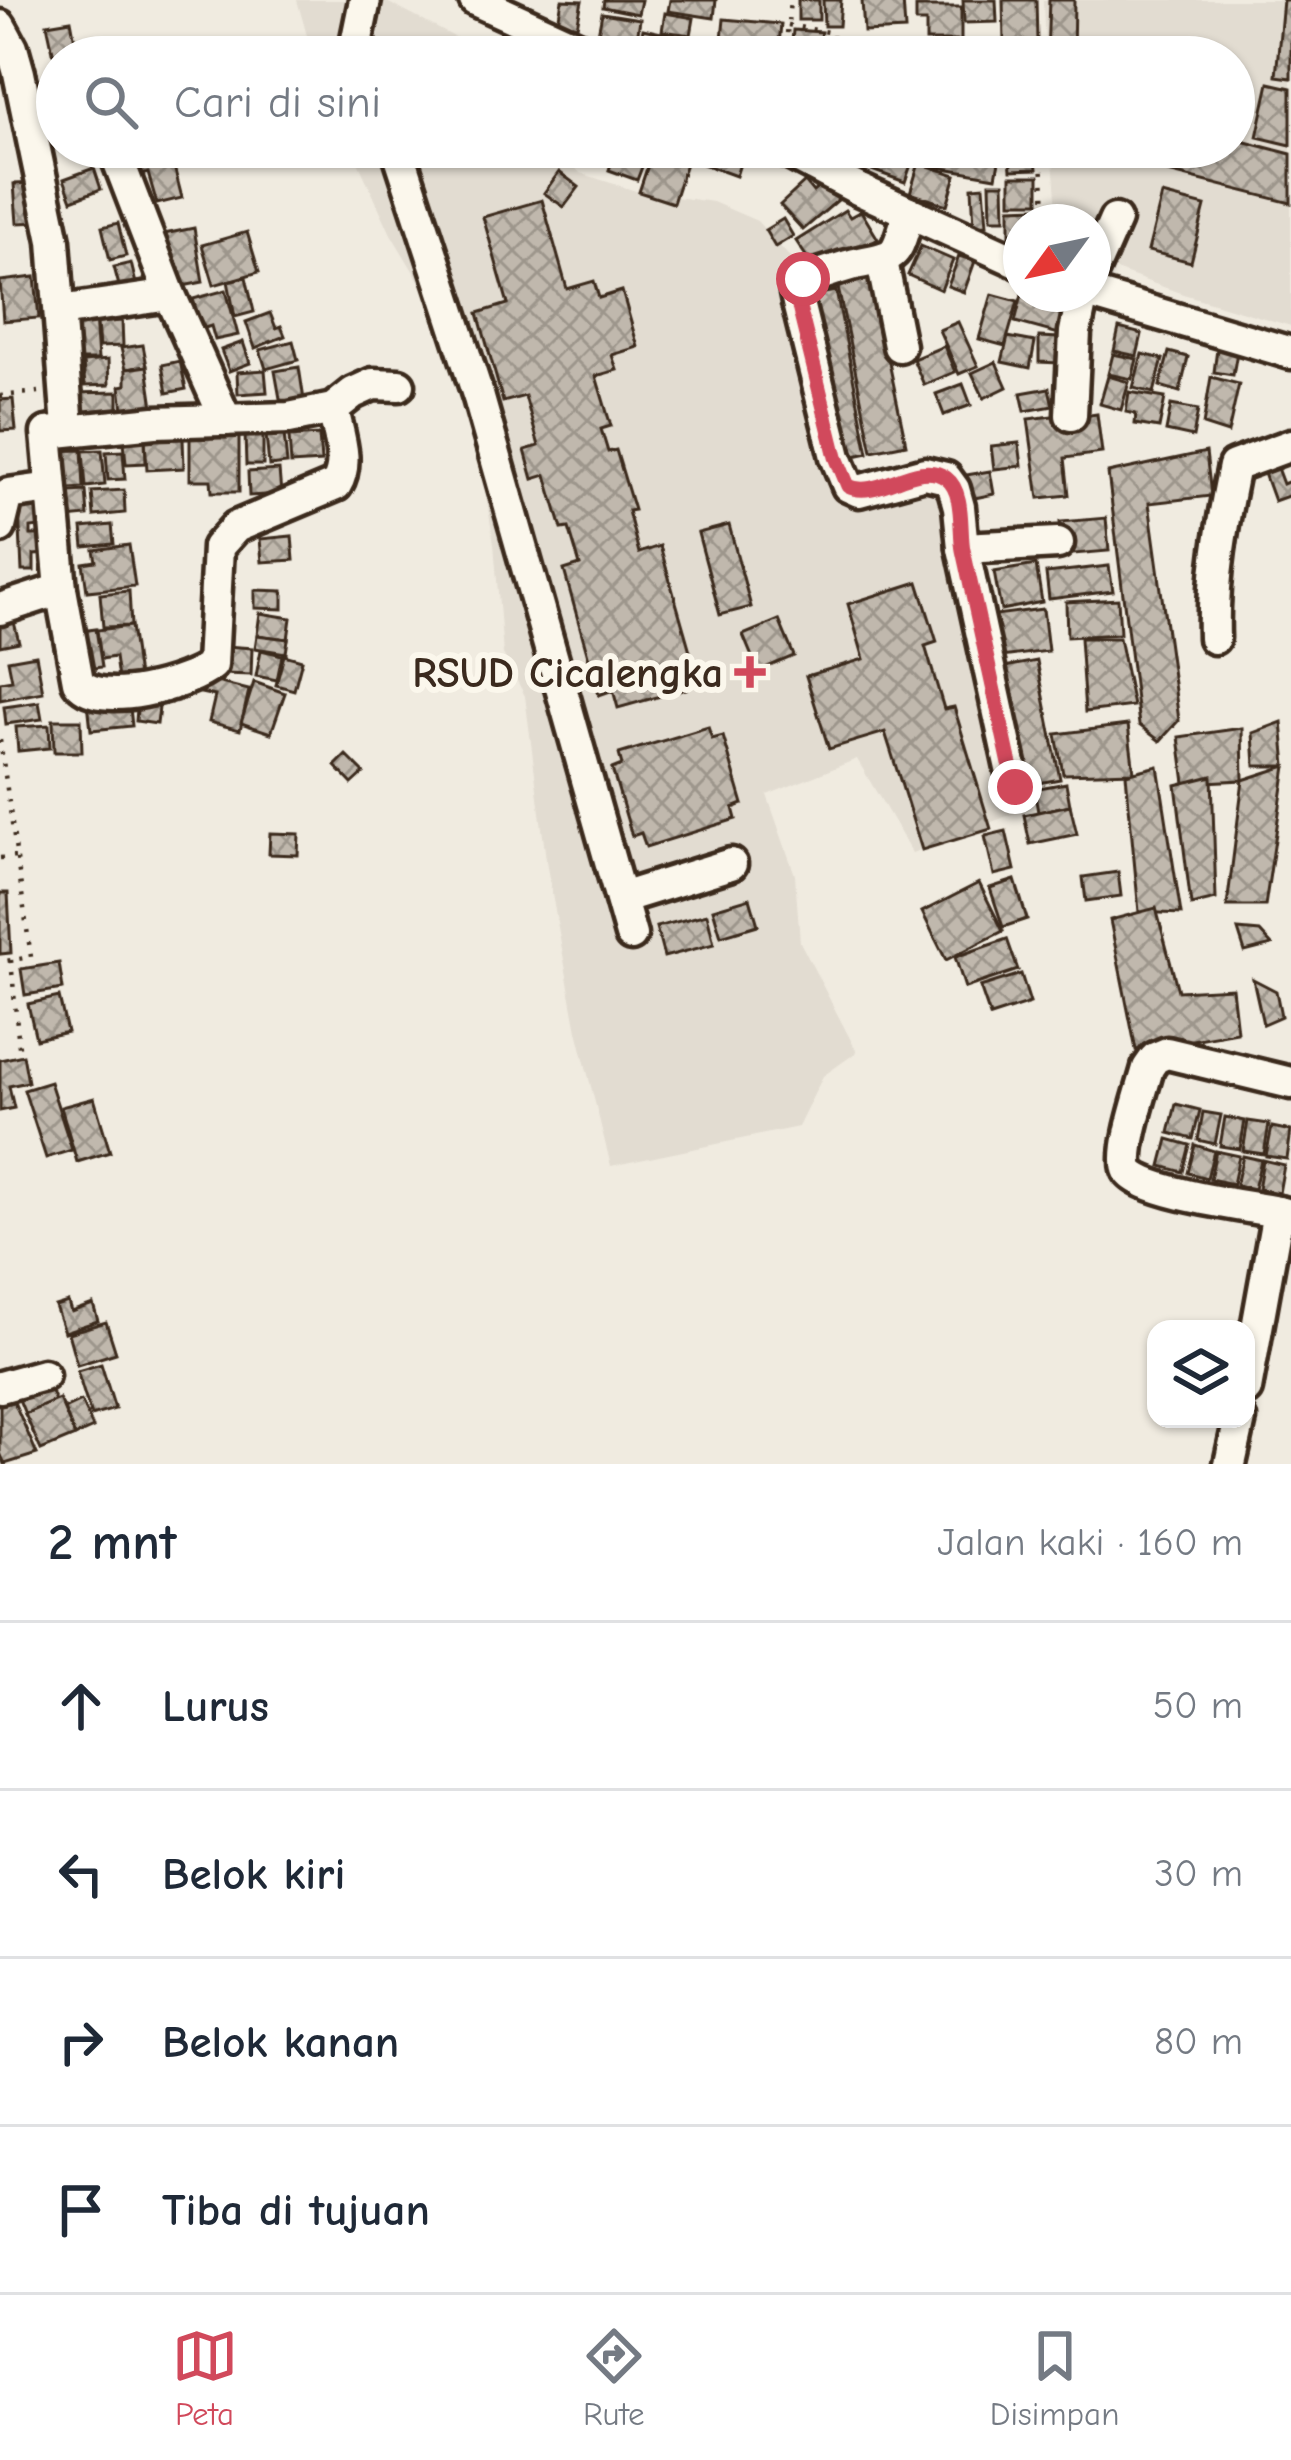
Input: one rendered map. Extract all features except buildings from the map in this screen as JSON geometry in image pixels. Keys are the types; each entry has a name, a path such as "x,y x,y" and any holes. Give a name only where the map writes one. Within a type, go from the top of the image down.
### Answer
{"street":[{"path":"358,36 365,0"},
{"path":"475,0 553,36"},
{"path":"4,42 54,241 68,428"},
{"path":"120,168 226,420"},
{"path":"404,168 479,398 631,935"},
{"path":"820,168 1003,255"},
{"path":"909,212 898,248 882,261 803,279 796,293 844,479 859,491 926,473 946,478 955,489 963,548 1015,787"},
{"path":"1111,229 1115,220"},
{"path":"882,261 899,346"},
{"path":"60,310 170,295"},
{"path":"1111,301 1291,353"},
{"path":"1071,415 1075,332 1081,312"},
{"path":"333,409 344,459 336,485 250,519 218,547 212,665 199,677 163,688 98,694 84,689 78,681 61,589 47,433 68,428 289,418 333,409 373,384 399,385"},
{"path":"1214,638 1217,544 1234,466 1291,445"},
{"path":"0,527 8,494 51,488"},
{"path":"963,548 1058,543"},
{"path":"0,609 61,589"},
{"path":"621,898 731,864"},
{"path":"1255,1348 1284,1214 1135,1179 1128,1170 1128,1151 1148,1068 1155,1058 1167,1053 1291,1083"},
{"path":"0,1387 43,1375"},
{"path":"1231,1464 1238,1428"}],"path":[{"path":"787,36 790,0"},
{"path":"788,25 833,36"},
{"path":"1042,168 1045,204"},
{"path":"0,396 67,390"},
{"path":"0,740 31,957 0,962"},
{"path":"0,858 19,857"},
{"path":"11,960 19,1047"}],"shaded area":[{"path":"297,0 383,0 452,36 307,36"},
{"path":"1043,0 1291,0 1291,326 1111,268 1111,204 1057,204 1054,168 1255,168 1255,36 1044,36"},
{"name":"RSUD Cicalengka","path":"361,168 576,168 639,192 713,202 757,221 796,264 851,495 938,487 967,566 1015,813 912,853 857,759 767,795 795,875 800,942 857,1052 823,1076 798,1127 611,1166 577,1031 547,867 525,696 503,654 494,544 472,410 436,309 391,234"}],"place":[{"name":"RSUD Cicalengka","path":"750,672"}],"route":[{"path":"803,279 796,293 798,303 836,457 848,486 859,491 926,473 946,478 955,489 963,548 1015,787"}]}
